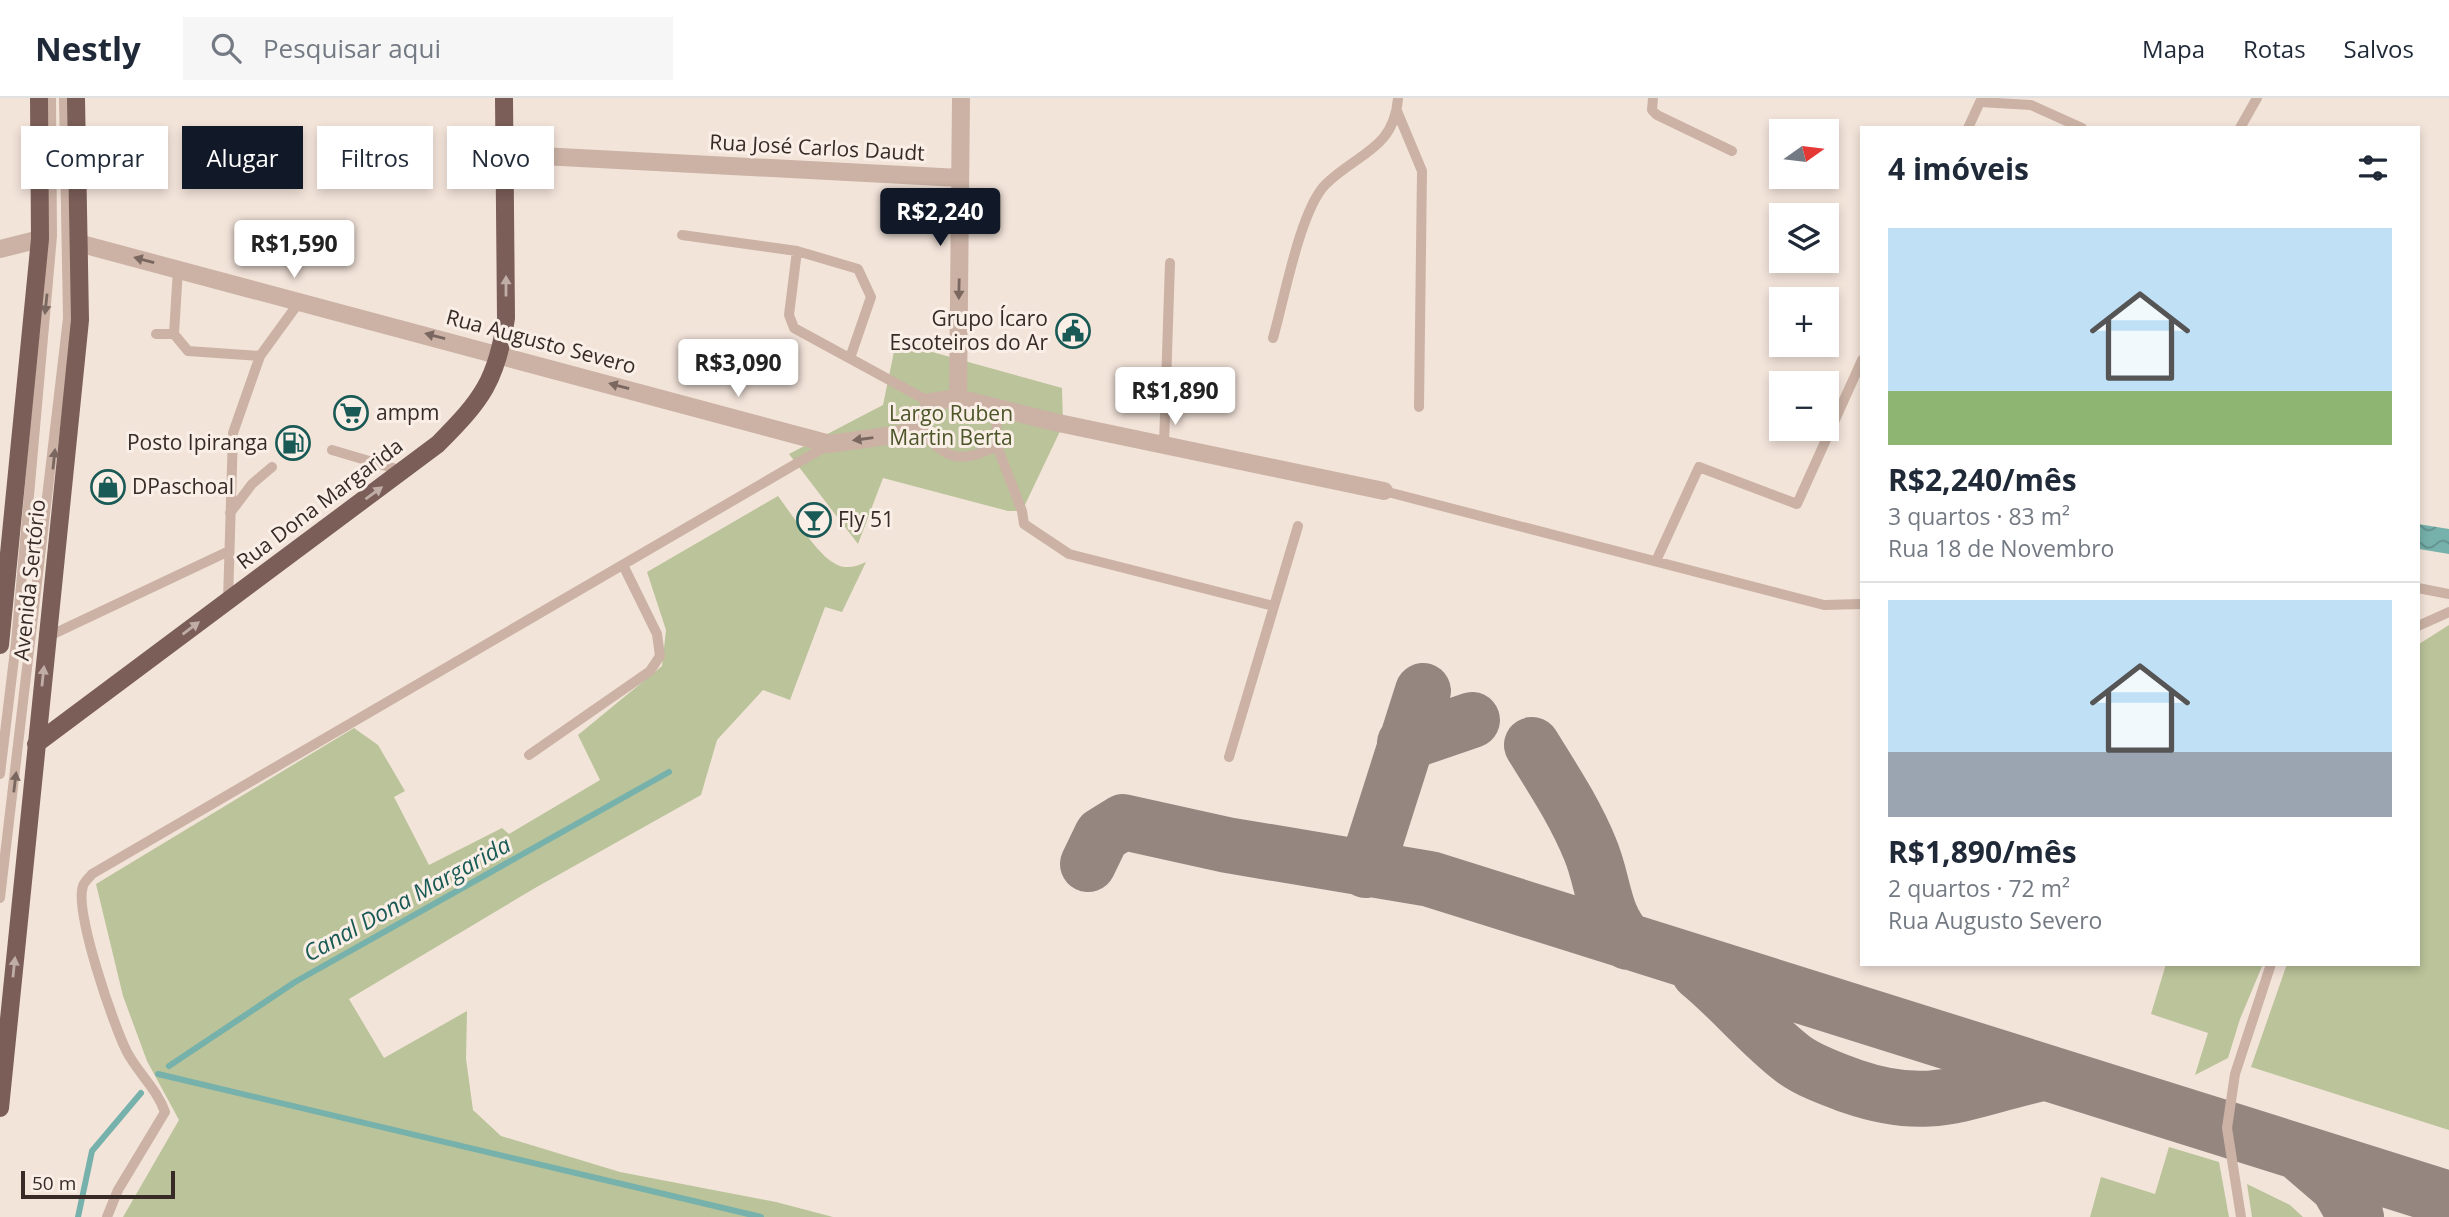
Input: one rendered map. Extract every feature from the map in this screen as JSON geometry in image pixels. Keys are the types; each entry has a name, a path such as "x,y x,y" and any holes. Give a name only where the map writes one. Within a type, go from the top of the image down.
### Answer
{"main road":[{"name":"Avenida Sertório","path":"5,645 46,237 39,98"},
{"name":"Avenida Sertório","path":"0,1108 47,637 83,332 72,241 76,98"},
{"name":"Rua Dona Margarida","path":"504,98 504,126"},
{"name":"Rua Dona Margarida","path":"36,744 438,444 484,394 501,354 506,318 505,189"}],"street":[{"path":"958,398 961,98"},
{"name":"Rua José Carlos Daudt","path":"554,157 960,178"},
{"path":"0,249 46,237"},
{"name":"Rua Augusto Severo","path":"72,241 830,444 921,431"},
{"path":"921,431 930,401 958,398 1384,492"}],"lane":[{"path":"46,237 51,98"},
{"path":"0,898 68,318 72,241 64,98"},
{"path":"1273,338 1311,204 1325,186 1388,136 1397,111 1398,98"},
{"path":"1653,98 1652,110 1657,115 1732,151"},
{"path":"2241,126 2257,98"},
{"path":"1969,126 1980,102 2031,105 2078,126"},
{"path":"1397,111 1422,171 1419,407"},
{"path":"682,235 797,251 858,269 871,297 850,358"},
{"path":"797,251 790,323 930,401"},
{"path":"1164,444 1170,263"},
{"path":"178,269 174,334 188,351 260,356"},
{"path":"228,601 233,433 260,356 300,301"},
{"path":"156,334 174,334"},
{"path":"1656,561 1699,467 1797,504 1860,364"},
{"path":"996,408 997,446 1022,511 1024,524 1069,554 1273,606"},
{"path":"921,431 939,451 964,458 997,446"},
{"path":"107,1217 118,1191 164,1112 161,1101 129,1056 114,1025 82,908 83,886 93,874 830,444"},
{"path":"332,450 403,471"},
{"path":"230,513 251,484 272,467"},
{"path":"1384,492 1824,605 1860,604"},
{"path":"1229,757 1298,526"},
{"path":"47,637 229,551"},
{"path":"529,755 650,671 660,656 657,634 623,565"},
{"path":"2420,588 2449,594"},
{"path":"2420,625 2449,612"},
{"path":"0,774 5,645"},
{"path":"18,756 36,744"},
{"path":"2241,1217 2227,1128 2235,1074 2270,966"}],"green space":[{"name":"Largo Ruben Martin Berta","path":"896,342 1062,388 1063,425 1022,511 1008,511 883,478 858,544 789,454 883,405"},
{"path":"778,496 812,543 827,558 846,567 866,562 842,612 825,607 790,700 763,690 717,740 701,795 535,888 349,999 384,1058 467,1011 466,1059 473,1110 501,1136 620,1172 776,1202 833,1217 123,1217 179,1120 147,1061 123,996 96,884 354,728 378,745 405,791 394,797 429,865 502,828 509,834 600,780 578,735 662,666 666,630 647,572"},
{"path":"2449,625 2449,1130 2251,1067 2286,966 2420,966 2420,643"},
{"path":"2165,966 2262,966 2240,1019 2228,1058 2195,1075 2208,1033 2151,1014"},
{"path":"2169,1147 2219,1162 2229,1217 2090,1217 2101,1177 2155,1194"},
{"path":"2247,1184 2290,1205 2303,1217 2252,1217"}],"water":[{"path":"2420,524 2449,529 2449,554 2420,549"}],"waterway":[{"name":"Canal Dona Margarida","path":"169,1066 295,982 669,772"},
{"path":"158,1074 761,1217"},
{"name":"Canal Dona Margarida","path":"78,1217 92,1151 141,1093"}],"taxiway":[{"path":"1366,870 1423,691"},
{"path":"1405,743 1472,720"},
{"path":"1532,745 1578,822 1595,861 1608,910 1619,932 1628,942"},
{"path":"1088,864 1102,835 1123,822 1227,845 1430,879 2449,1199"},
{"path":"1699,972 1793,1059 1813,1071 1851,1086 1879,1094 1927,1099 1969,1092 2043,1073"},
{"path":"2302,1155 2338,1186 2356,1217"}],"place":[{"name":"Grupo Ícaro Escoteiros do Ar","path":"1073,331"},
{"name":"ampm","path":"351,413"},
{"name":"Posto Ipiranga","path":"293,443"},
{"name":"DPaschoal","path":"108,487"},
{"name":"Fly 51","path":"814,520"}]}
